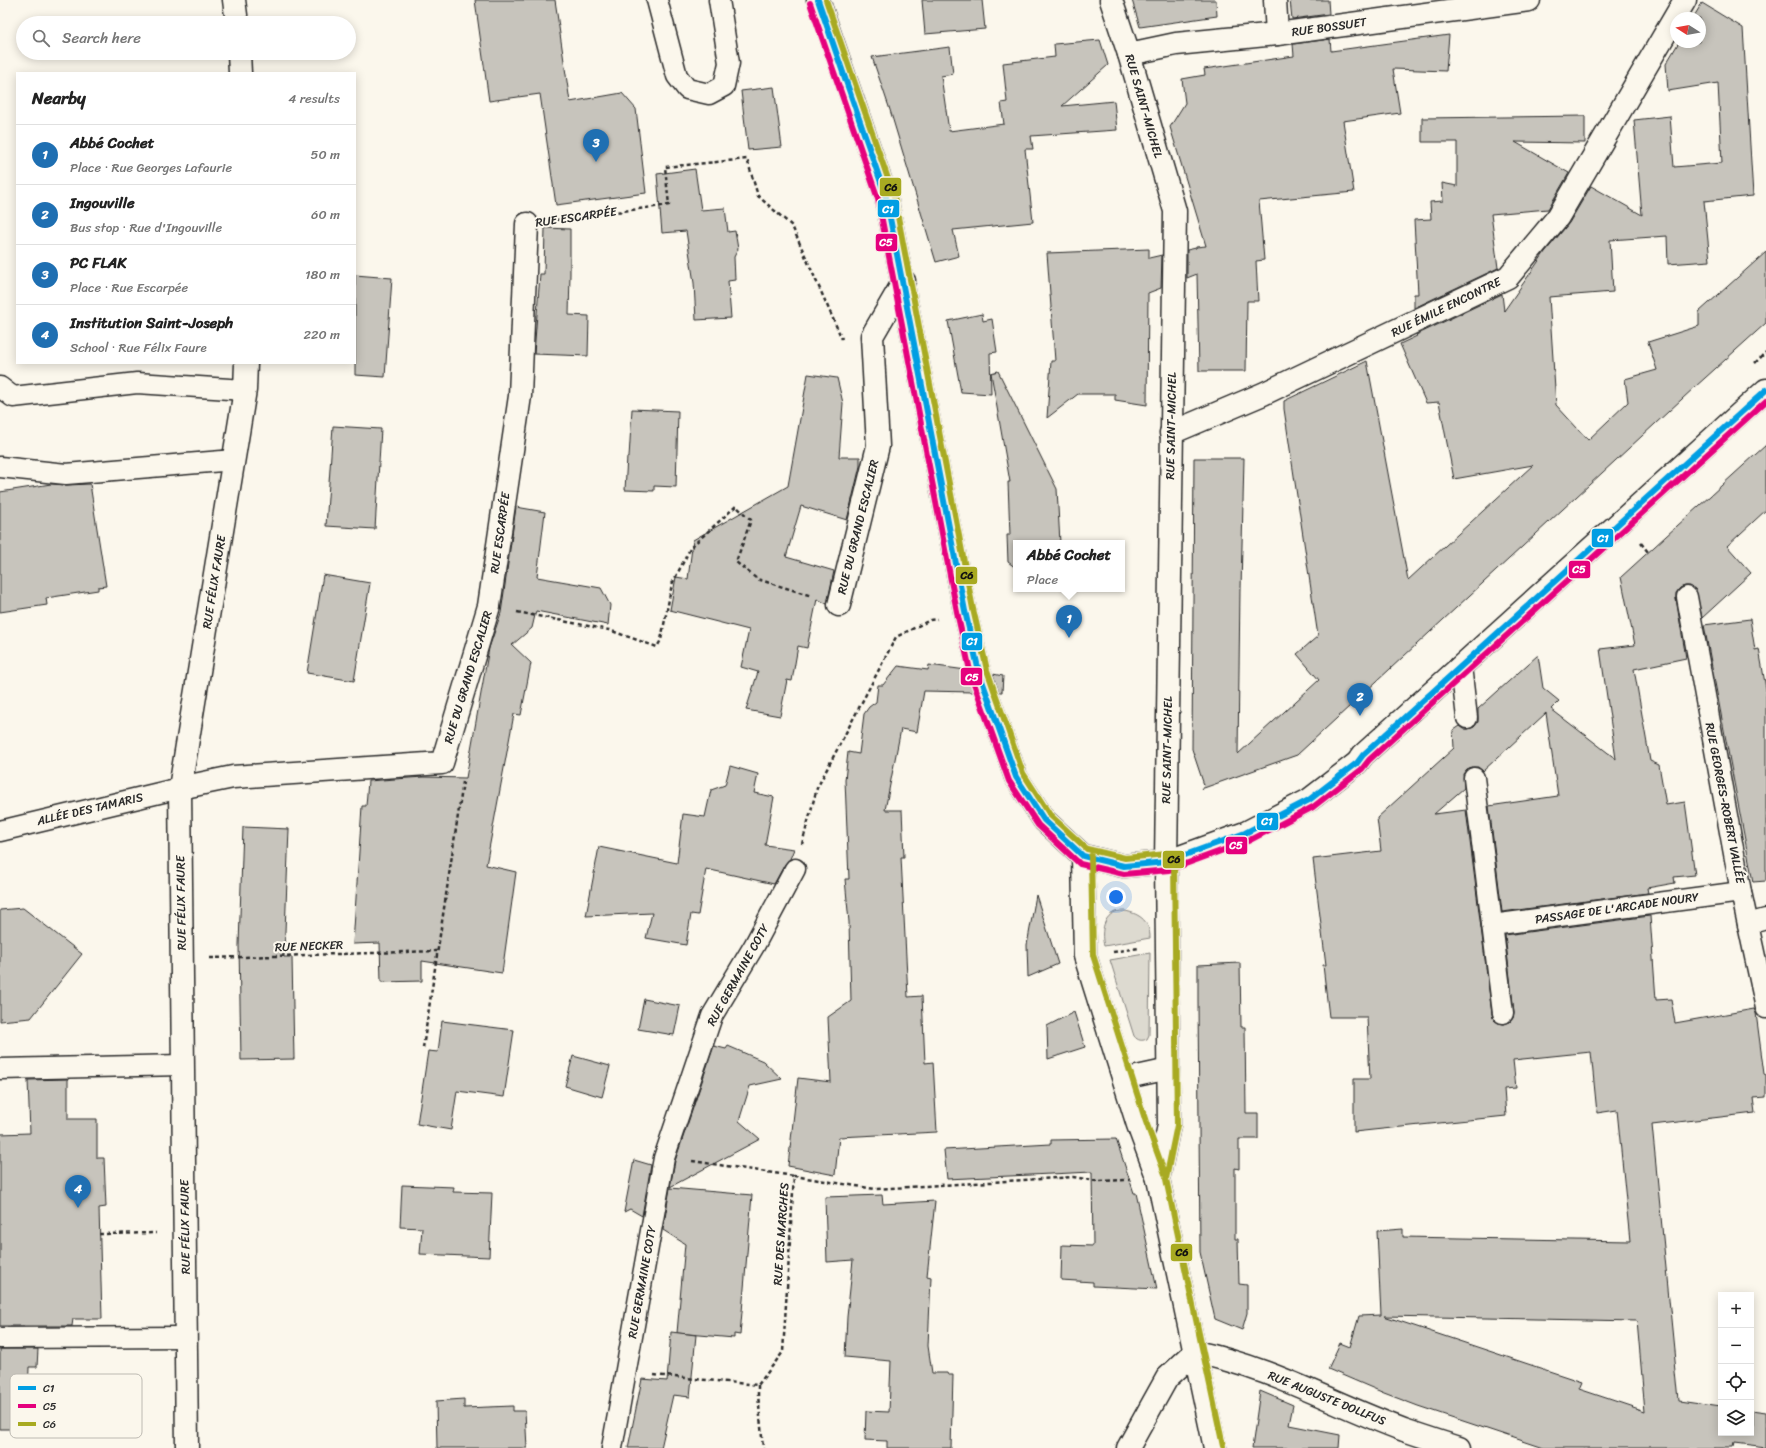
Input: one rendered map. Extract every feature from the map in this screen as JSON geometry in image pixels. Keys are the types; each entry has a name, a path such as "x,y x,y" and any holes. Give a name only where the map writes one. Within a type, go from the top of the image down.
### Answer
{"street":[{"path":"234,0 236,16"},
{"path":"818,0 886,197 904,281 965,611 979,672 1016,777 1044,820 1083,856 1124,866 1166,862 1245,833 1309,800 1357,763 1363,755 1766,390"},
{"name":"RUE SAINT-MICHEL","path":"1111,0 1129,54 1175,211 1166,862 1169,1125 1158,1179"},
{"path":"1275,0 1277,34"},
{"name":"RUE BOSSUET","path":"1129,54 1176,44 1277,34 1529,0"},
{"name":"RUE ÉMILE ENCONTRE","path":"1171,433 1263,394 1508,277 1558,217 1685,0"},
{"path":"239,60 240,72"},
{"name":"RUE ESCARPÉE","path":"489,606 520,396 527,224"},
{"name":"RUE DU GRAND ESCALIER","path":"839,605 878,446 872,336 904,281"},
{"name":"RUE FÉLIX FAURE","path":"187,1448 180,788 245,390 246,364"},
{"name":"RUE DU GRAND ESCALIER","path":"180,788 233,777 442,763 489,606"},
{"path":"1083,856 1084,956 1138,1125 1158,1179 1215,1448"},
{"path":"1128,1448 1167,1378 1195,1352"},
{"name":"RUE AUGUSTE DOLLFUS","path":"1195,1352 1226,1358 1273,1375 1403,1430 1459,1448"}],"lane":[{"path":"657,0 677,76 687,89 709,94 724,86 729,63 718,0"},
{"path":"0,387 13,397 137,383 245,390"},
{"path":"0,468 66,474 234,460"},
{"name":"RUE GEORGES-ROBERT VALLÉE","path":"1687,597 1741,892 1757,922 1766,1008"},
{"path":"1461,666 1467,718"},
{"path":"1474,778 1503,1013"},
{"name":"ALLÉE DES TAMARIS","path":"0,831 180,788"},
{"name":"RUE GERMAINE COTY","path":"612,1448 664,1158 712,1016 754,946 795,870"},
{"name":"PASSAGE DE L'ARCADE NOURY","path":"1492,925 1741,892"},
{"path":"0,1070 183,1065"},
{"path":"1123,1079 1168,1069"},
{"path":"0,1338 186,1337"}],"path":[{"name":"RUE ESCARPÉE","path":"527,224 669,205 665,167 748,159 758,196 792,226 827,306"},
{"name":"RUE DU GRAND ESCALIER","path":"489,606 609,630 657,646 661,640 672,584 691,547 736,506 751,520 736,562 757,579 839,605"},
{"path":"795,870 817,788 896,637 930,620 938,619"},
{"path":"423,1048 463,778"},
{"path":"1084,956 1166,943"},
{"name":"RUE NECKER","path":"182,959 437,951"},
{"path":"685,1161 794,1176"},
{"name":"RUE DES MARCHES","path":"758,1385 783,1352 794,1176 875,1189 1073,1177 1096,1181 1158,1179"},
{"path":"99,1234 185,1232"},
{"path":"653,1375 758,1385 763,1448"}],"shaded area":[{"path":"1125,911 1136,914 1144,920 1150,932 1150,938 1104,946 1103,932 1107,918 1115,912"},
{"path":"1150,953 1149,1035 1147,1039 1140,1040 1134,1036 1110,960"}],"building":[{"path":"475,0 555,0 570,102 622,93 636,109 646,193 556,205 540,94 489,101"},
{"path":"922,0 982,0 985,29 925,34"},
{"path":"1132,0 1216,0 1217,16 1140,27"},
{"path":"1290,0 1328,0 1329,14 1292,19"},
{"path":"1702,3 1743,28 1753,196 1704,201 1710,261 1668,264 1667,236 1610,240 1613,292 1549,297 1556,405 1588,440 1628,402 1625,379 1657,370 1648,342 1699,326 1699,312 1766,252 1766,323 1297,755 1201,789 1204,785 1192,749 1194,458 1244,458 1241,589 1240,588 1238,754 1319,680 1297,654 1318,636 1284,401 1367,361 1408,580 1533,465 1454,479 1439,402 1426,403 1400,344 1502,294 1504,311 1545,252 1569,223 1591,186 1642,215 1634,120 1670,116 1674,167 1722,163 1718,83 1668,91 1666,64 1675,48 1706,48 1706,12 1697,12"},
{"path":"1449,35 1446,71 1393,69 1400,113 1343,121 1354,192 1259,201 1264,260 1256,261 1258,301 1247,301 1246,371 1199,371 1197,274 1187,278 1187,250 1206,246 1170,127 1185,103 1182,79 1205,75 1204,69 1294,56 1293,44 1330,39 1331,51"},
{"path":"1100,40 1108,65 1062,106 1114,101 1117,130 1031,136 1033,149 1025,149 1033,222 953,230 959,256 936,262 890,110 872,57 950,47 953,74 941,76 949,131 1004,124 1001,103 1007,102 1003,63 1055,57 1054,44"},
{"path":"774,87 782,147 748,150 741,91"},
{"path":"1585,116 1585,143 1515,142 1569,173 1548,209 1491,214 1498,268 1414,308 1414,294 1418,294 1414,220 1431,219 1430,202 1443,201 1442,183 1457,186 1457,142 1422,142 1422,118"},
{"path":"695,169 701,210 725,208 728,232 735,231 738,249 734,257 735,280 728,281 731,318 696,320 694,283 686,231 662,233 657,174"},
{"path":"545,228 570,229 569,315 589,316 588,356 534,354 540,274 544,274"},
{"path":"1149,249 1149,258 1162,255 1161,288 1148,293 1147,405 1115,400 1115,394 1078,394 1047,418 1051,361 1055,361 1047,253"},
{"path":"356,275 392,278 385,377 355,375"},
{"path":"982,314 983,321 992,319 997,352 990,353 991,394 961,392 948,321"},
{"path":"998,371 1057,489 1060,540 1013,540 1013,566 1008,562 1007,535 1010,535 1008,482 1010,482 991,373"},
{"path":"808,374 837,378 843,403 839,457 860,457 860,466 847,520 801,506 786,557 834,571 827,604 817,599 807,648 798,646 792,681 787,680 780,716 746,710 758,672 741,667 749,630 670,610 676,577 688,579 693,540 788,486"},
{"path":"632,409 678,411 676,487 654,486 654,491 625,490"},
{"path":"333,426 381,429 375,529 326,526"},
{"path":"1766,445 1766,510 1727,546 1751,573 1702,618 1696,590 1690,586 1680,588 1676,593 1676,599 1686,658 1634,669 1650,761 1659,765 1666,805 1685,802 1695,875 1674,877 1675,883 1647,888 1648,893 1502,912 1489,806 1558,796 1546,713 1483,771 1478,767 1467,769 1463,774 1464,788 1434,814 1466,810 1492,1014 1494,1020 1498,1023 1504,1024 1510,1022 1513,1018 1514,1012 1505,935 1650,916 1656,1000 1671,999 1675,1023 1754,1009 1756,1013 1764,1074 1766,1075 1766,1097 1753,1098 1755,1113 1652,1125 1679,1401 1718,1407 1718,1436 1754,1436 1754,1412 1766,1414 1766,1448 1733,1444 1732,1448 1544,1448 1418,1406 1328,1369 1340,1343 1350,1347 1359,1316 1381,1315 1377,1231 1403,1229 1403,1237 1630,1241 1617,1110 1597,1113 1591,1052 1513,1060 1516,1088 1504,1089 1506,1116 1354,1132 1354,1079 1370,1079 1367,1017 1329,1017 1323,965 1326,965 1313,859 1381,851 1377,818 1454,748 1453,730 1459,726 1463,729 1474,727 1478,722 1478,709 1538,655 1543,688 1559,701 1551,709 1616,759 1600,649 1635,645 1621,577","holes":["1384,1316 1637,1321 1645,1411 1579,1389 1582,1382"]},
{"path":"51,484 90,484 106,586 98,587 98,590 46,598 47,605 0,612 0,492"},
{"path":"516,507 545,512 537,577 601,588 610,605 608,625 536,611 532,628 512,645 531,663 521,715 514,714 486,865 516,872 502,973 422,961 422,981 381,982 380,943 353,944 362,806 366,806 368,781 423,777 466,778 489,648 501,613"},
{"path":"323,575 370,583 354,681 307,673"},
{"path":"1750,619 1755,650 1759,649 1766,689 1766,881 1753,882 1704,625"},
{"path":"929,665 966,670 973,692 924,691 917,732 901,729 885,810 902,810 904,857 901,857 908,997 922,996 925,1063 933,1062 937,1132 839,1137 835,1175 788,1166 798,1078 831,1082 828,1017 851,1001 849,922 845,879 849,879 845,780 848,752 859,754 864,714 869,707 876,702 878,685 883,685 898,666 928,670"},
{"path":"993,674 1003,676 1002,692 999,692"},
{"path":"730,766 758,774 754,793 774,797 765,845 794,849 790,859 785,864 774,884 706,869 698,915 691,914 686,945 646,938 652,913 586,916 599,847 677,863 683,814 705,817 711,790 725,785"},
{"path":"243,827 289,829 284,957 292,957 294,1059 241,1060 239,945"},
{"path":"1036,895 1058,964 1028,977 1027,945"},
{"path":"23,908 82,954 31,1018 0,1021 0,910"},
{"path":"1240,963 1241,1027 1245,1027 1246,1113 1258,1113 1258,1139 1239,1139 1239,1169 1235,1168 1235,1239 1238,1239 1239,1284 1247,1285 1247,1313 1242,1330 1215,1319 1200,1252 1198,1000 1198,965"},
{"path":"644,999 680,1006 674,1035 638,1029"},
{"path":"1074,1012 1085,1047 1048,1059 1047,1026"},
{"path":"442,1021 514,1030 504,1097 457,1091 451,1130 417,1124 428,1051 438,1052"},
{"path":"714,1046 726,1049 728,1046 763,1061 782,1079 750,1086 739,1121 760,1139 670,1187 675,1161"},
{"path":"573,1056 610,1066 602,1097 565,1086"},
{"path":"68,1079 68,1119 97,1119 97,1158 104,1158 106,1207 99,1208 102,1319 73,1319 72,1326 0,1326 0,1134 30,1133 28,1080"},
{"path":"1116,1139 1134,1193 1136,1193 1157,1289 1093,1286 1093,1282 1061,1280 1062,1245 1093,1246 1092,1172 947,1179 944,1150 1051,1144 1051,1140"},
{"path":"634,1160 651,1165 642,1216 630,1209 624,1212"},
{"path":"402,1185 454,1187 453,1192 492,1193 489,1257 420,1254 422,1228 400,1227"},
{"path":"670,1188 752,1195 740,1335 734,1334 734,1338 677,1333 685,1244 663,1230"},
{"path":"882,1195 883,1204 935,1201 927,1276 931,1277 928,1346 932,1373 947,1373 948,1375 953,1375 951,1448 887,1448 887,1441 865,1440 866,1411 889,1412 891,1361 845,1357 847,1317 853,1260 827,1262 825,1197"},
{"path":"671,1332 696,1335 690,1397 673,1395 661,1448 628,1448 642,1379 667,1381"},
{"path":"0,1349 38,1349 37,1367 29,1367 29,1374 10,1374 10,1429 0,1429"},
{"path":"1260,1391 1293,1405 1289,1425 1340,1435 1339,1448 1252,1448"},
{"path":"464,1399 464,1408 513,1406 513,1411 525,1411 527,1448 437,1448 436,1401"}],"transit line":[{"name":"C1","path":"818,0 886,197 965,611 979,672 1016,777 1044,820 1083,856 1124,866 1166,862 1245,833 1309,800 1357,763 1363,755 1766,390"},
{"name":"C6","path":"826,0 894,196 973,609 987,670 1023,773 1050,815 1087,849 1125,858 1167,854 1174,860 1177,1125 1166,1179 1223,1446"},
{"name":"C5","path":"810,3 878,199 957,612 971,675 1009,781 1038,825 1080,864 1124,874 1169,870 1248,841 1313,807 1362,769 1369,760 1766,401"},
{"name":"C6","path":"1091,856 1093,955 1146,1122 1165,1174"}],"place":[{"name":"PC FLAK","path":"596,162"},
{"name":"Abbé Cochet","path":"1069,638"},
{"name":"Ingouville","path":"1360,716"},
{"name":"Institution Saint-Joseph","path":"78,1208"}]}
